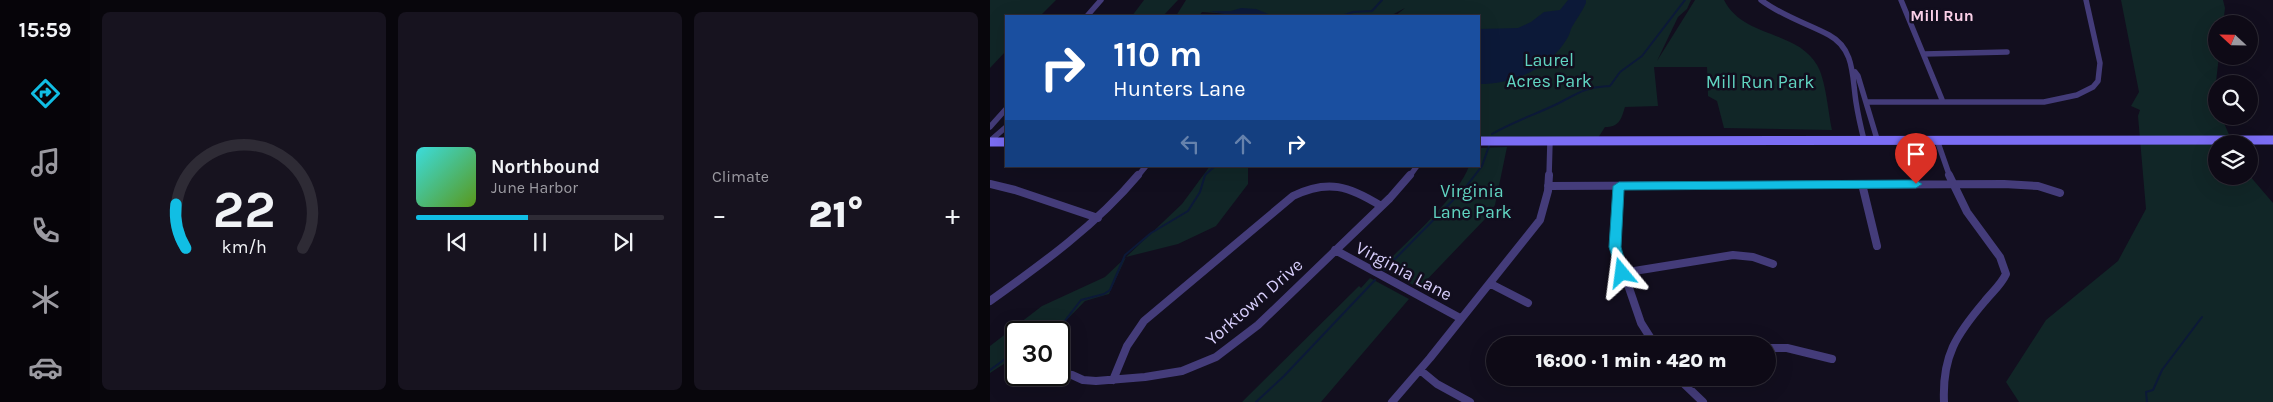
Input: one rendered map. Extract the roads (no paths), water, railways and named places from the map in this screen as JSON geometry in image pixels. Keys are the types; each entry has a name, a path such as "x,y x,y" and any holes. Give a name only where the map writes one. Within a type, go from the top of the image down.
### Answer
{"main road":[{"path":"1480,141 2273,140"},
{"path":"990,142 1005,142"}],"street":[{"path":"1088,15 1101,0"},
{"path":"1761,0 1777,12 1819,29 1836,40 1851,58 1856,102 1864,140"},
{"path":"1901,0 1943,102"},
{"path":"1866,102 2052,101 2074,96 2092,87 2099,79 2098,52 2086,0"},
{"path":"1924,54 2007,52"},
{"path":"1854,72 1858,76 1877,139"},
{"path":"990,127 1005,110"},
{"path":"990,142 1005,128"},
{"path":"1937,140 1953,185 1968,214 2002,261 2006,274 2000,285 1954,339 1946,358 1942,383 1944,402"},
{"path":"1392,402 1451,332 1460,318 1491,284 1540,220 1548,186 1550,141"},
{"path":"990,301 1072,240 1098,218 1129,188 1145,167"},
{"name":"Yorktown Drive","path":"1072,375 1082,380 1113,380 1170,374 1215,357 1254,327 1408,180 1417,167"},
{"path":"990,184 1015,190 1098,218"},
{"path":"1862,184 1877,246"},
{"path":"1548,186 2021,184 2038,186 2060,193"},
{"path":"1113,380 1127,346 1144,322 1293,196 1316,187 1338,186 1353,189 1381,206"},
{"path":"1619,186 1615,247 1622,273 1641,323 1649,336"},
{"name":"Virginia Lane","path":"1335,250 1460,318"},
{"path":"1622,273 1733,255 1753,256 1773,264"},
{"path":"1491,284 1528,303"},
{"path":"1776,348 1787,348 1832,359"},
{"path":"1420,370 1437,384 1470,402"},
{"path":"1687,386 1704,402"}],"water":[{"path":"1568,0 1586,0 1568,37 1551,58 1530,73 1517,78 1480,84 1480,29 1518,28 1531,22 1544,12 1560,10"},
{"path":"1241,8 1256,9 1271,15 1229,15 1209,11 1231,11"}],"waterway":[{"path":"1345,15 1353,12 1372,11 1382,0"},
{"path":"1492,134 1583,91 1610,86 1620,72 1642,56 1685,0"},
{"path":"1384,270 1465,188 1482,166 1489,146"},
{"path":"1065,321 1081,300 1104,294 1110,290 1125,255 1151,233 1188,211 1200,192 1205,175 1214,167"},
{"path":"1256,402 1284,376 1375,280"},
{"path":"2147,402 2146,392 2153,390 2162,370 2202,317"},
{"path":"990,370 1005,359"}],"district":[{"name":"Mill Run","path":"1942,15"}],"park label":[{"name":"Laurel Acres Park","path":"1549,70"},
{"name":"Mill Run Park","path":"1760,82"},
{"name":"Virginia Lane Park","path":"1472,201"}]}
